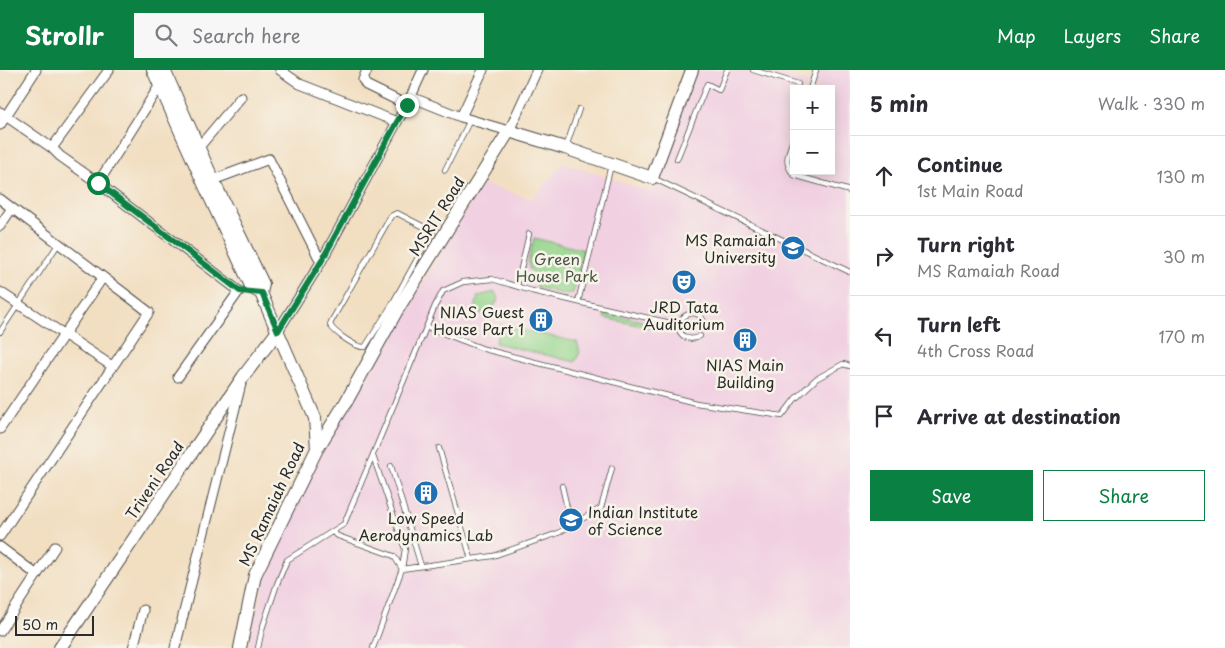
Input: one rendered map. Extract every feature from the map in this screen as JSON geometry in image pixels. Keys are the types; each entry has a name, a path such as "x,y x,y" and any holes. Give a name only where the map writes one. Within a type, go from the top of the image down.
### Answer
{"street":[{"path":"0,125 3,114 36,70"},
{"path":"52,148 108,70"},
{"name":"MS Ramaiah Road","path":"153,70 166,76 263,284 262,293 315,418 317,449 255,575 240,648"},
{"path":"280,70 300,84 397,122"},
{"path":"366,70 363,80 366,85 409,101 565,148 652,178 692,70"},
{"path":"278,331 321,262 409,101 423,70"},
{"path":"466,118 483,70"},
{"path":"509,131 537,70"},
{"path":"98,183 166,76"},
{"name":"MS Ramaiah Road","path":"166,76 204,184 252,288 262,293"},
{"path":"199,147 241,97"},
{"path":"3,114 52,148 60,156 240,291 262,293"},
{"name":"MSRIT Road","path":"317,449 340,411 394,308 509,131"},
{"path":"213,180 269,159 321,262"},
{"path":"0,199 149,312 0,536"},
{"path":"0,226 12,208"},
{"path":"0,429 103,277"},
{"path":"178,377 240,291"},
{"path":"0,292 112,366"},
{"name":"Triveni Road","path":"60,648 243,377 278,331"},
{"path":"175,648 243,377"},
{"path":"315,418 340,411"},
{"path":"0,547 37,575"},
{"path":"0,631 55,547"},
{"path":"133,648 143,610"}],"lane":[{"path":"677,159 706,84 719,90 727,70"},
{"path":"753,70 798,84"},
{"path":"811,85 816,70"},
{"path":"565,148 579,110"},
{"path":"445,170 466,118"},
{"path":"790,148 786,159 790,170"},
{"path":"578,302 611,164"},
{"path":"794,175 850,191"},
{"path":"652,178 850,272"},
{"path":"397,213 430,230 433,234 422,250 394,308 365,347 356,346 335,332 330,325 391,216 397,213"},
{"path":"517,286 528,234"},
{"path":"0,332 59,243"},
{"path":"258,648 262,629 287,560 344,524 443,291 463,282 492,279 578,302 679,325"},
{"path":"700,336 688,339 681,334 679,325 682,317 689,313 694,313 701,317 705,325"},
{"path":"427,327 484,349 696,403 782,416 795,399 816,379 843,364 850,366"},
{"path":"439,448 471,559"},
{"path":"373,456 405,549 402,569 373,648"},
{"path":"392,466 421,566"},
{"path":"402,569 493,556 558,533 601,508 612,468"},
{"path":"562,486 571,525"},
{"path":"332,532 338,536 394,556 402,569"}],"shaded area":[{"name":"Indian Institute of Science","path":"697,70 773,70 810,83 815,70 850,70 850,648 249,648 251,632 265,580 318,460 482,184 533,199 563,163 652,192"}],"green space":[{"name":"Green House Park","path":"534,238 584,250 573,293 562,294 536,287 536,277 529,269 528,261"},
{"path":"495,292 498,299 494,307 489,310 490,314 474,313 478,296"},
{"path":"605,313 658,324 657,329 604,318"},
{"path":"500,325 577,342 580,352 575,362 495,343"}],"place":[{"name":"MS Ramaiah University","path":"793,248"},
{"name":"JRD Tata Auditorium","path":"684,282"},
{"name":"NIAS Guest House Part 1","path":"541,320"},
{"name":"NIAS Main Building","path":"745,340"},
{"name":"Low Speed Aerodynamics Lab","path":"426,493"},
{"name":"Indian Institute of Science","path":"571,520"}],"route":[{"path":"98,183 240,291 262,293 278,331 321,262 407,105"}]}
